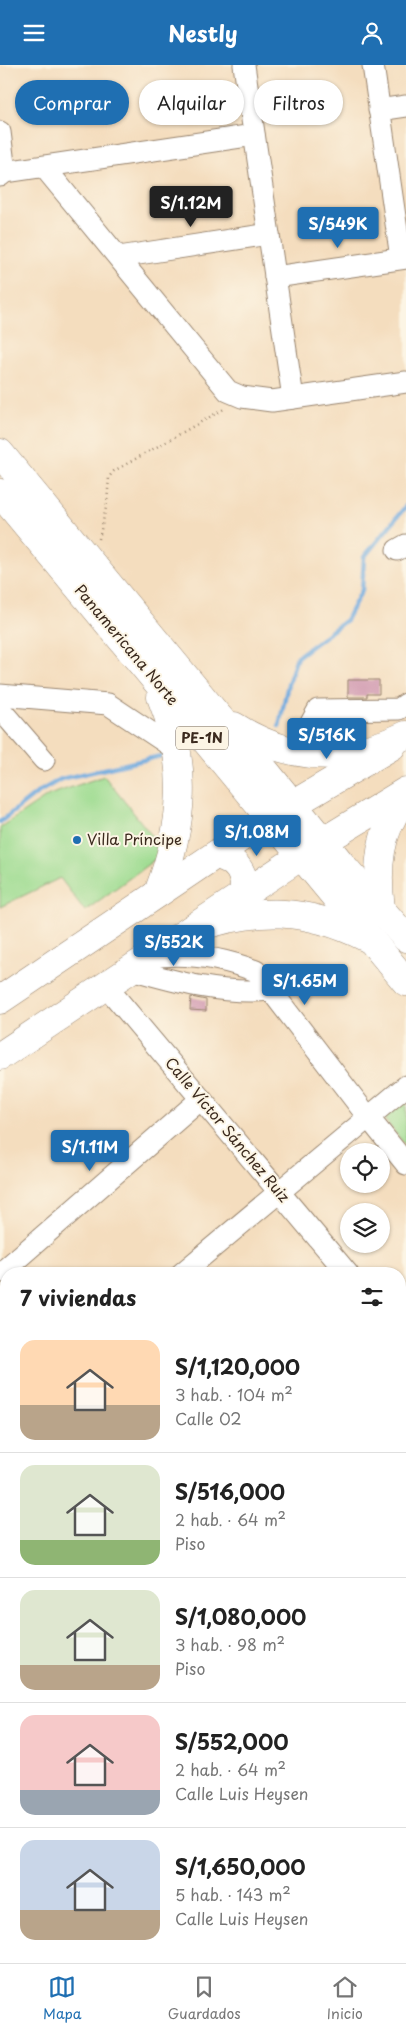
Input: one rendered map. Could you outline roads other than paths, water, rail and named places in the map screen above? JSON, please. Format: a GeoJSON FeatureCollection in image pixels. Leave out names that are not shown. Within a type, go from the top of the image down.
{"type":"FeatureCollection","features":[{"type":"Feature","properties":{"kind":"main road","name":"Panamericana Norte"},"geometry":{"type":"LineString","coordinates":[[0,453],[217,715],[281,811],[301,856],[406,982]]}},
{"type":"Feature","properties":{"kind":"main road","name":"Panamericana Norte"},"geometry":{"type":"LineString","coordinates":[[0,493],[155,681],[281,811],[324,841],[343,866],[406,938]]}},
{"type":"Feature","properties":{"kind":"main road"},"geometry":{"type":"LineString","coordinates":[[155,681],[169,715],[177,750],[181,786],[178,823],[171,859],[158,893]]}},
{"type":"Feature","properties":{"kind":"main road"},"geometry":{"type":"LineString","coordinates":[[217,715],[254,739],[295,752],[324,755],[354,753],[382,746],[406,736]]}},
{"type":"Feature","properties":{"kind":"main road"},"geometry":{"type":"LineString","coordinates":[[0,1000],[281,811],[406,736]]}},
{"type":"Feature","properties":{"kind":"main road"},"geometry":{"type":"LineString","coordinates":[[0,1056],[301,856],[406,791]]}},
{"type":"Feature","properties":{"kind":"main road"},"geometry":{"type":"LineString","coordinates":[[381,909],[378,881],[380,853],[389,825],[406,798]]}},
{"type":"Feature","properties":{"kind":"main road"},"geometry":{"type":"LineString","coordinates":[[216,855],[231,860],[241,872],[244,887],[243,895]]}},
{"type":"Feature","properties":{"kind":"main road"},"geometry":{"type":"LineString","coordinates":[[192,929],[229,917],[252,913],[284,913],[314,918],[344,927],[372,941]]}},
{"type":"Feature","properties":{"kind":"street"},"geometry":{"type":"LineString","coordinates":[[244,65],[293,399]]}},
{"type":"Feature","properties":{"kind":"street"},"geometry":{"type":"LineString","coordinates":[[275,277],[403,258],[372,65]]}},
{"type":"Feature","properties":{"kind":"street"},"geometry":{"type":"LineString","coordinates":[[379,110],[406,106]]}},
{"type":"Feature","properties":{"kind":"street"},"geometry":{"type":"LineString","coordinates":[[0,132],[3,174],[254,135]]}},
{"type":"Feature","properties":{"kind":"street"},"geometry":{"type":"LineString","coordinates":[[44,167],[228,391],[242,397],[272,401],[406,382]]}},
{"type":"Feature","properties":{"kind":"street"},"geometry":{"type":"LineString","coordinates":[[119,257],[269,234]]}},
{"type":"Feature","properties":{"kind":"street"},"geometry":{"type":"LineString","coordinates":[[0,695],[108,705],[177,750]]}},
{"type":"Feature","properties":{"kind":"street"},"geometry":{"type":"LineString","coordinates":[[0,709],[44,760]]}},
{"type":"Feature","properties":{"kind":"street"},"geometry":{"type":"LineString","coordinates":[[295,752],[318,710],[404,710]]}},
{"type":"Feature","properties":{"kind":"street"},"geometry":{"type":"LineString","coordinates":[[140,963],[171,954],[232,962],[256,971],[368,1117],[406,1163]]}},
{"type":"Feature","properties":{"kind":"street"},"geometry":{"type":"LineString","coordinates":[[140,963],[170,981],[248,993],[271,990]]}},
{"type":"Feature","properties":{"kind":"street","name":"Calle Víctor Sánchez Ruiz"},"geometry":{"type":"LineString","coordinates":[[106,986],[342,1267]]}},
{"type":"Feature","properties":{"kind":"street"},"geometry":{"type":"LineString","coordinates":[[190,1267],[278,1191],[406,1086]]}},
{"type":"Feature","properties":{"kind":"street"},"geometry":{"type":"LineString","coordinates":[[9,1267],[201,1099]]}},
{"type":"Feature","properties":{"kind":"waterway"},"geometry":{"type":"LineString","coordinates":[[279,726],[288,684],[297,657],[346,620],[362,590],[364,557],[406,506]]}},
{"type":"Feature","properties":{"kind":"waterway"},"geometry":{"type":"LineString","coordinates":[[0,822],[37,793],[61,779],[161,756]]}},
{"type":"Feature","properties":{"kind":"place","name":"Villa Príncipe"},"geometry":{"type":"Point","coordinates":[77,840]}}]}
